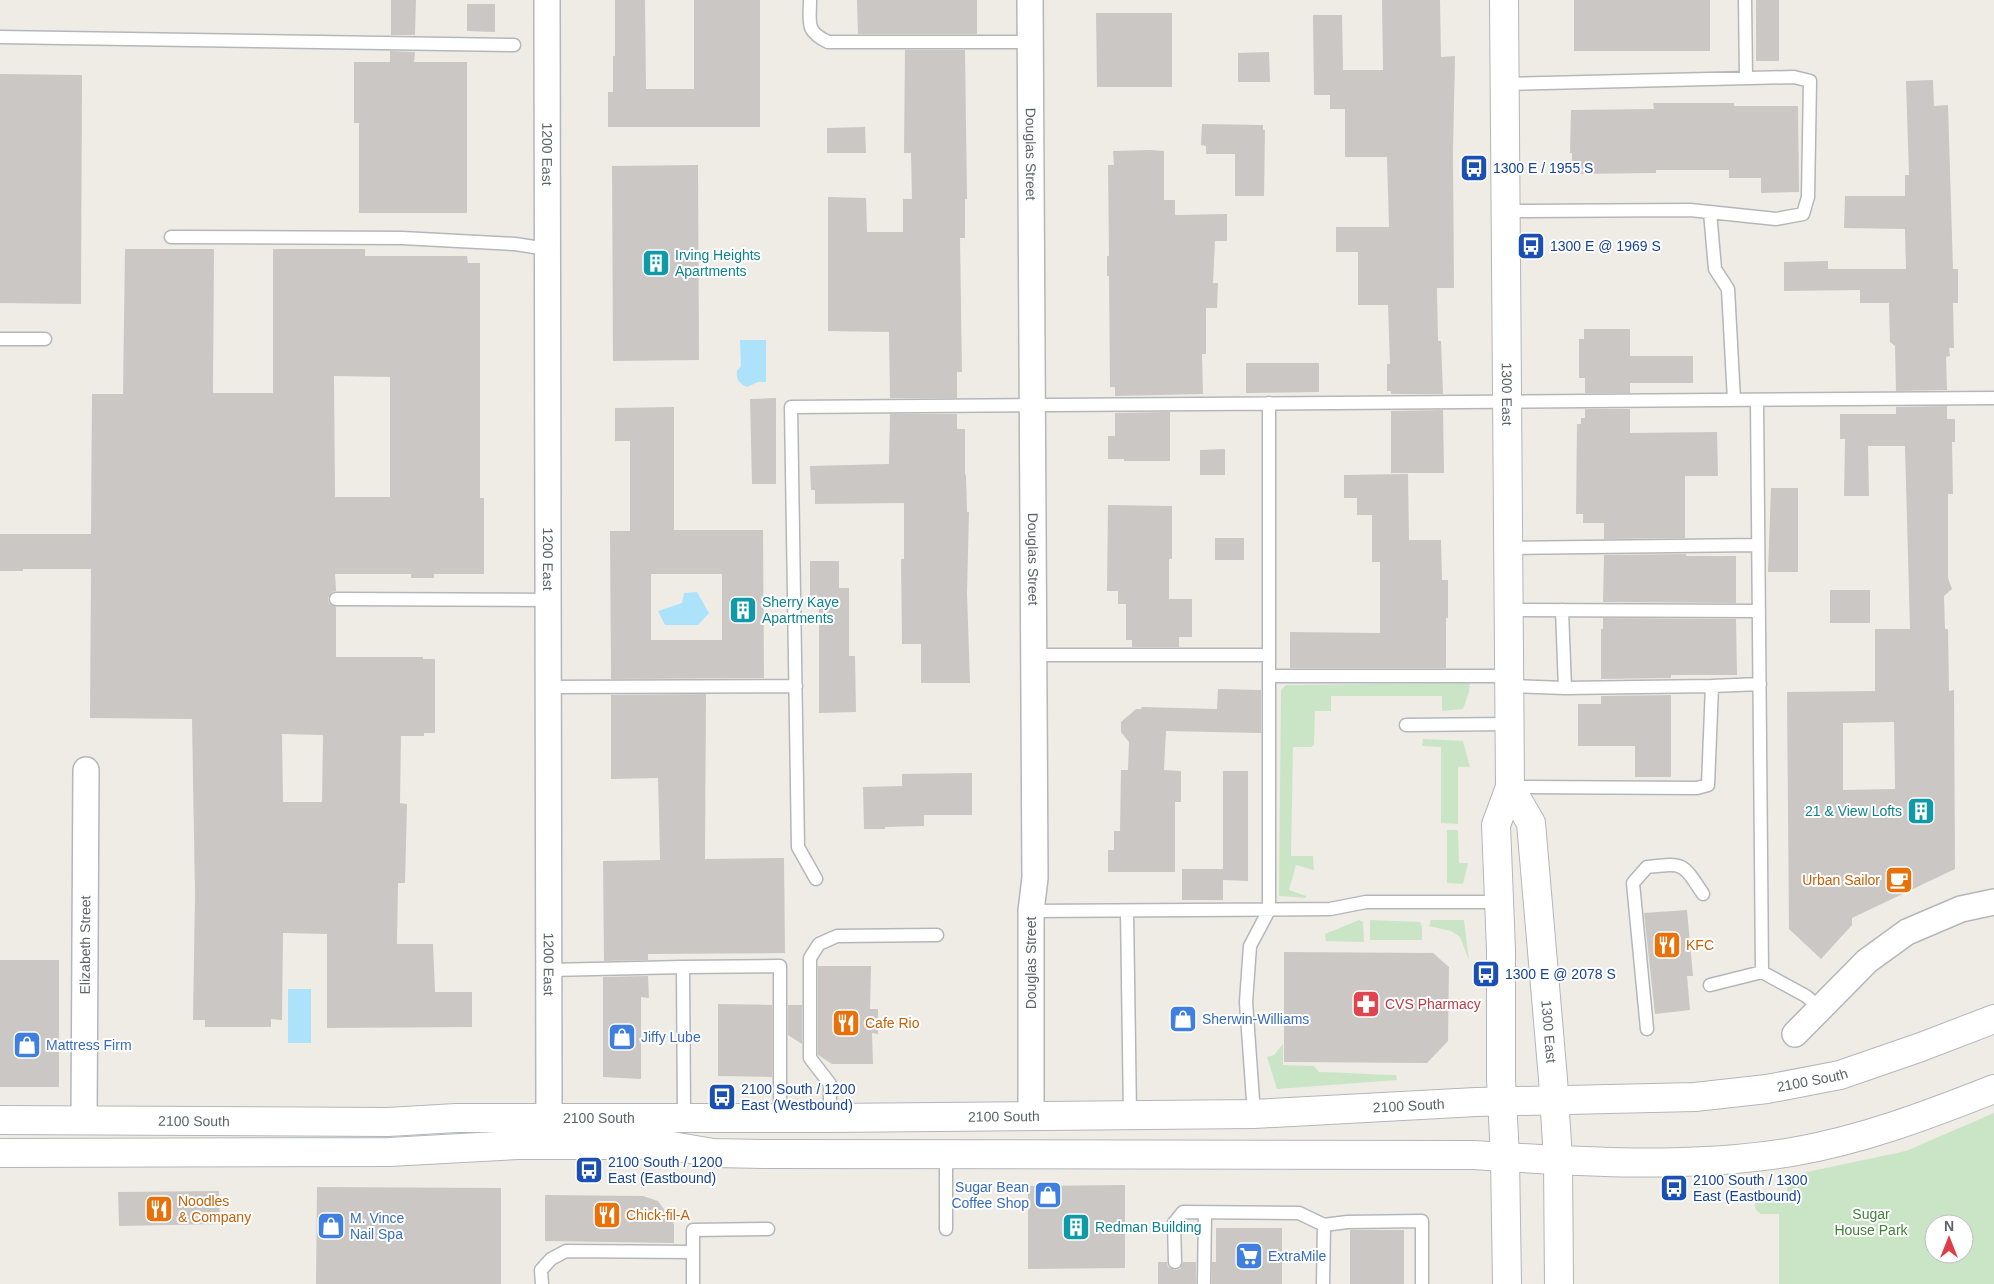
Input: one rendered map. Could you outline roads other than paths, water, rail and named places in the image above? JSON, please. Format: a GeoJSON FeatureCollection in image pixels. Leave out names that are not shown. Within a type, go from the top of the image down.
{"type":"FeatureCollection","features":[{"type":"Feature","properties":{"kind":"main road","name":"1300 East"},"geometry":{"type":"LineString","coordinates":[[1504,0],[1510,787],[1496,825],[1500,902],[1506,1284]]}},
{"type":"Feature","properties":{"kind":"main road","name":"1300 East"},"geometry":{"type":"LineString","coordinates":[[1510,787],[1531,823],[1558,1160],[1559,1284]]}},
{"type":"Feature","properties":{"kind":"main road","name":"2100 South"},"geometry":{"type":"LineString","coordinates":[[0,1120],[388,1122],[456,1118],[830,1118],[1254,1114],[1502,1101],[1695,1097],[1800,1084],[1862,1068],[1994,1018]]}},
{"type":"Feature","properties":{"kind":"main road","name":"2100 South"},"geometry":{"type":"LineString","coordinates":[[0,1153],[389,1152],[517,1145],[666,1145],[713,1152],[768,1154],[1474,1155],[1591,1162],[1697,1160],[1740,1158],[1791,1152],[1868,1134],[1926,1115],[1994,1089]]}},
{"type":"Feature","properties":{"kind":"main road"},"geometry":{"type":"LineString","coordinates":[[768,1154],[772,1149],[786,1142],[813,1136],[1010,1134],[1022,1130],[1029,1123],[1031,1116]]}},
{"type":"Feature","properties":{"kind":"main road"},"geometry":{"type":"LineString","coordinates":[[265,1152],[267,1142],[277,1137],[367,1136],[379,1131],[388,1122]]}},
{"type":"Feature","properties":{"kind":"street","name":"1200 East"},"geometry":{"type":"LineString","coordinates":[[546,0],[549,1118]]}},
{"type":"Feature","properties":{"kind":"street","name":"Douglas Street"},"geometry":{"type":"LineString","coordinates":[[1030,0],[1035,878],[1031,912],[1031,1116]]}},
{"type":"Feature","properties":{"kind":"street","name":"Elizabeth Street"},"geometry":{"type":"LineString","coordinates":[[84,1120],[86,770]]}},
{"type":"Feature","properties":{"kind":"street"},"geometry":{"type":"LineString","coordinates":[[1795,1034],[1867,961],[1907,932],[1961,909],[1994,902]]}},
{"type":"Feature","properties":{"kind":"lane"},"geometry":{"type":"LineString","coordinates":[[810,0],[810,26],[815,36],[828,42],[1030,42]]}},
{"type":"Feature","properties":{"kind":"lane"},"geometry":{"type":"LineString","coordinates":[[1745,0],[1746,78]]}},
{"type":"Feature","properties":{"kind":"lane"},"geometry":{"type":"LineString","coordinates":[[0,37],[514,45]]}},
{"type":"Feature","properties":{"kind":"lane"},"geometry":{"type":"LineString","coordinates":[[1504,84],[1794,77],[1810,81],[1808,197],[1803,214],[1776,219],[1690,210],[1505,211]]}},
{"type":"Feature","properties":{"kind":"lane"},"geometry":{"type":"LineString","coordinates":[[1710,212],[1715,269],[1728,289],[1734,400]]}},
{"type":"Feature","properties":{"kind":"lane"},"geometry":{"type":"LineString","coordinates":[[171,237],[402,238],[515,244],[547,249]]}},
{"type":"Feature","properties":{"kind":"lane"},"geometry":{"type":"LineString","coordinates":[[0,339],[45,339]]}},
{"type":"Feature","properties":{"kind":"lane"},"geometry":{"type":"LineString","coordinates":[[816,879],[798,847],[791,407],[1994,398]]}},
{"type":"Feature","properties":{"kind":"lane"},"geometry":{"type":"LineString","coordinates":[[1757,400],[1762,972]]}},
{"type":"Feature","properties":{"kind":"lane"},"geometry":{"type":"LineString","coordinates":[[1254,1114],[1246,1002],[1248,965],[1250,946],[1269,910],[1269,404]]}},
{"type":"Feature","properties":{"kind":"lane"},"geometry":{"type":"LineString","coordinates":[[1508,548],[1758,545]]}},
{"type":"Feature","properties":{"kind":"lane"},"geometry":{"type":"LineString","coordinates":[[336,600],[548,600]]}},
{"type":"Feature","properties":{"kind":"lane"},"geometry":{"type":"LineString","coordinates":[[1508,610],[1759,611]]}},
{"type":"Feature","properties":{"kind":"lane"},"geometry":{"type":"LineString","coordinates":[[1562,610],[1565,688]]}},
{"type":"Feature","properties":{"kind":"lane"},"geometry":{"type":"LineString","coordinates":[[1033,655],[1269,655]]}},
{"type":"Feature","properties":{"kind":"lane"},"geometry":{"type":"LineString","coordinates":[[1269,676],[1509,681],[1565,688],[1760,684]]}},
{"type":"Feature","properties":{"kind":"lane"},"geometry":{"type":"LineString","coordinates":[[548,686],[796,686]]}},
{"type":"Feature","properties":{"kind":"lane"},"geometry":{"type":"LineString","coordinates":[[1510,787],[1697,788],[1708,784],[1712,686]]}},
{"type":"Feature","properties":{"kind":"lane"},"geometry":{"type":"LineString","coordinates":[[1406,726],[1509,724]]}},
{"type":"Feature","properties":{"kind":"lane"},"geometry":{"type":"LineString","coordinates":[[1646,1029],[1633,883],[1646,867],[1676,864],[1688,871],[1703,894]]}},
{"type":"Feature","properties":{"kind":"lane"},"geometry":{"type":"LineString","coordinates":[[1031,912],[1330,909],[1366,902],[1500,902]]}},
{"type":"Feature","properties":{"kind":"lane"},"geometry":{"type":"LineString","coordinates":[[1127,911],[1130,1115]]}},
{"type":"Feature","properties":{"kind":"lane"},"geometry":{"type":"LineString","coordinates":[[830,1118],[830,1084],[810,1058],[810,958],[819,944],[837,936],[936,935]]}},
{"type":"Feature","properties":{"kind":"lane"},"geometry":{"type":"LineString","coordinates":[[549,970],[780,966],[780,1118]]}},
{"type":"Feature","properties":{"kind":"lane"},"geometry":{"type":"LineString","coordinates":[[682,967],[684,1118]]}},
{"type":"Feature","properties":{"kind":"lane"},"geometry":{"type":"LineString","coordinates":[[1710,984],[1762,972],[1806,996],[1820,1008]]}},
{"type":"Feature","properties":{"kind":"lane"},"geometry":{"type":"LineString","coordinates":[[946,1154],[946,1229]]}},
{"type":"Feature","properties":{"kind":"lane"},"geometry":{"type":"LineString","coordinates":[[1175,1262],[1174,1223],[1183,1212],[1299,1213],[1324,1225],[1347,1222],[1422,1221],[1422,1284]]}},
{"type":"Feature","properties":{"kind":"lane"},"geometry":{"type":"LineString","coordinates":[[1204,1284],[1205,1213]]}},
{"type":"Feature","properties":{"kind":"lane"},"geometry":{"type":"LineString","coordinates":[[1323,1284],[1324,1225]]}},
{"type":"Feature","properties":{"kind":"lane"},"geometry":{"type":"LineString","coordinates":[[693,1284],[693,1230],[768,1229]]}},
{"type":"Feature","properties":{"kind":"lane"},"geometry":{"type":"LineString","coordinates":[[542,1284],[541,1270],[551,1259],[566,1251],[692,1252]]}},
{"type":"Feature","properties":{"kind":"water"},"geometry":{"type":"Polygon","coordinates":[[[740,340],[766,340],[766,382],[758,382],[747,387],[739,381],[737,371],[741,366],[740,340]]]}},
{"type":"Feature","properties":{"kind":"water"},"geometry":{"type":"Polygon","coordinates":[[[697,592],[709,613],[698,625],[665,625],[658,611],[682,603],[684,593],[697,592]]]}},
{"type":"Feature","properties":{"kind":"water"},"geometry":{"type":"Polygon","coordinates":[[[288,989],[311,989],[311,1043],[288,1043],[288,989]]]}},
{"type":"Feature","properties":{"kind":"place","name":"1300 E / 1955 S"},"geometry":{"type":"Point","coordinates":[1474,168]}},
{"type":"Feature","properties":{"kind":"place","name":"1300 E @ 1969 S"},"geometry":{"type":"Point","coordinates":[1531,246]}},
{"type":"Feature","properties":{"kind":"place","name":"Irving Heights Apartments"},"geometry":{"type":"Point","coordinates":[656,263]}},
{"type":"Feature","properties":{"kind":"place","name":"Sherry Kaye Apartments"},"geometry":{"type":"Point","coordinates":[743,610]}},
{"type":"Feature","properties":{"kind":"place","name":"21 & View Lofts"},"geometry":{"type":"Point","coordinates":[1921,811]}},
{"type":"Feature","properties":{"kind":"place","name":"Urban Sailor"},"geometry":{"type":"Point","coordinates":[1899,880]}},
{"type":"Feature","properties":{"kind":"place","name":"KFC"},"geometry":{"type":"Point","coordinates":[1667,945]}},
{"type":"Feature","properties":{"kind":"place","name":"1300 E @ 2078 S"},"geometry":{"type":"Point","coordinates":[1486,974]}},
{"type":"Feature","properties":{"kind":"place","name":"CVS Pharmacy"},"geometry":{"type":"Point","coordinates":[1366,1004]}},
{"type":"Feature","properties":{"kind":"place","name":"Sherwin-Williams"},"geometry":{"type":"Point","coordinates":[1183,1019]}},
{"type":"Feature","properties":{"kind":"place","name":"Cafe Rio"},"geometry":{"type":"Point","coordinates":[846,1023]}},
{"type":"Feature","properties":{"kind":"place","name":"Jiffy Lube"},"geometry":{"type":"Point","coordinates":[622,1037]}},
{"type":"Feature","properties":{"kind":"place","name":"Mattress Firm"},"geometry":{"type":"Point","coordinates":[27,1045]}},
{"type":"Feature","properties":{"kind":"place","name":"2100 South / 1200 East (Westbound)"},"geometry":{"type":"Point","coordinates":[722,1097]}},
{"type":"Feature","properties":{"kind":"place","name":"2100 South / 1200 East (Eastbound)"},"geometry":{"type":"Point","coordinates":[589,1170]}},
{"type":"Feature","properties":{"kind":"place","name":"2100 South / 1300 East (Eastbound)"},"geometry":{"type":"Point","coordinates":[1674,1188]}},
{"type":"Feature","properties":{"kind":"place","name":"Sugar Bean Coffee Shop"},"geometry":{"type":"Point","coordinates":[1048,1195]}},
{"type":"Feature","properties":{"kind":"place","name":"Noodles & Company"},"geometry":{"type":"Point","coordinates":[159,1209]}},
{"type":"Feature","properties":{"kind":"place","name":"Chick-fil-A"},"geometry":{"type":"Point","coordinates":[607,1215]}},
{"type":"Feature","properties":{"kind":"place","name":"M. Vince Nail Spa"},"geometry":{"type":"Point","coordinates":[331,1226]}},
{"type":"Feature","properties":{"kind":"place","name":"Redman Building"},"geometry":{"type":"Point","coordinates":[1076,1227]}},
{"type":"Feature","properties":{"kind":"place","name":"ExtraMile"},"geometry":{"type":"Point","coordinates":[1249,1256]}},
{"type":"Feature","properties":{"kind":"park label","name":"Sugar House Park"},"geometry":{"type":"Point","coordinates":[1871,1222]}}]}
